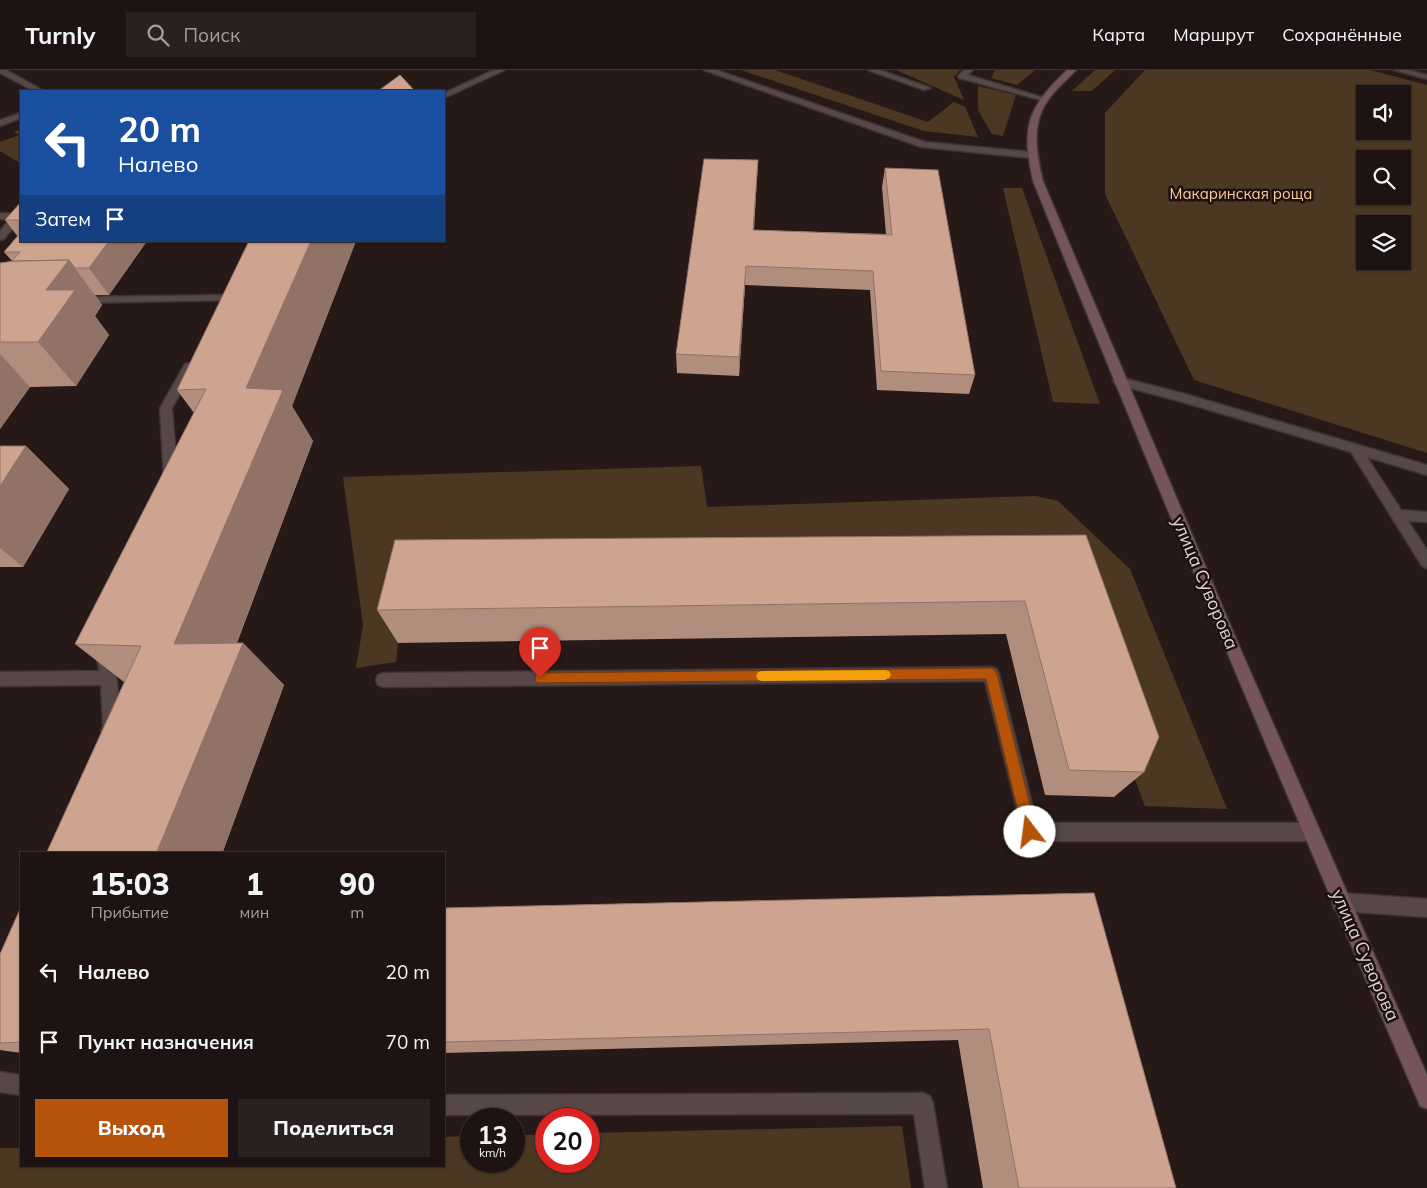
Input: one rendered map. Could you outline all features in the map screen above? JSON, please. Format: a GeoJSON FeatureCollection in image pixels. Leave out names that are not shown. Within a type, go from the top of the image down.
{"type":"FeatureCollection","features":[{"type":"Feature","properties":{"kind":"main road","name":"улица Суворова"},"geometry":{"type":"LineString","coordinates":[[1072,70],[1044,99],[1032,120],[1030,138],[1038,181],[1119,381],[1310,832],[1427,1099]]}},
{"type":"Feature","properties":{"kind":"lane"},"geometry":{"type":"LineString","coordinates":[[0,70],[38,90]]}},
{"type":"Feature","properties":{"kind":"lane"},"geometry":{"type":"LineString","coordinates":[[445,96],[501,70]]}},
{"type":"Feature","properties":{"kind":"lane"},"geometry":{"type":"LineString","coordinates":[[708,70],[924,145],[1032,156]]}},
{"type":"Feature","properties":{"kind":"lane"},"geometry":{"type":"LineString","coordinates":[[872,70],[927,88]]}},
{"type":"Feature","properties":{"kind":"lane"},"geometry":{"type":"LineString","coordinates":[[969,70],[962,76],[1044,99]]}},
{"type":"Feature","properties":{"kind":"lane"},"geometry":{"type":"LineString","coordinates":[[1398,70],[1427,78]]}},
{"type":"Feature","properties":{"kind":"lane"},"geometry":{"type":"LineString","coordinates":[[0,123],[20,115]]}},
{"type":"Feature","properties":{"kind":"lane"},"geometry":{"type":"LineString","coordinates":[[0,216],[18,215]]}},
{"type":"Feature","properties":{"kind":"lane"},"geometry":{"type":"LineString","coordinates":[[0,237],[18,215]]}},
{"type":"Feature","properties":{"kind":"lane"},"geometry":{"type":"LineString","coordinates":[[71,300],[231,294],[219,315]]}},
{"type":"Feature","properties":{"kind":"lane"},"geometry":{"type":"LineString","coordinates":[[167,493],[171,485],[166,408],[195,357]]}},
{"type":"Feature","properties":{"kind":"lane"},"geometry":{"type":"LineString","coordinates":[[1119,381],[1427,470]]}},
{"type":"Feature","properties":{"kind":"lane"},"geometry":{"type":"LineString","coordinates":[[1355,448],[1427,562]]}},
{"type":"Feature","properties":{"kind":"lane"},"geometry":{"type":"LineString","coordinates":[[1397,515],[1427,517]]}},
{"type":"Feature","properties":{"kind":"lane"},"geometry":{"type":"LineString","coordinates":[[101,632],[108,678],[111,726],[104,744]]}},
{"type":"Feature","properties":{"kind":"lane"},"geometry":{"type":"LineString","coordinates":[[384,680],[991,674],[1030,832],[1310,832]]}},
{"type":"Feature","properties":{"kind":"lane"},"geometry":{"type":"LineString","coordinates":[[0,679],[108,678]]}},
{"type":"Feature","properties":{"kind":"lane"},"geometry":{"type":"LineString","coordinates":[[1342,902],[1427,908]]}},
{"type":"Feature","properties":{"kind":"lane"},"geometry":{"type":"LineString","coordinates":[[0,1082],[20,1085]]}},
{"type":"Feature","properties":{"kind":"lane"},"geometry":{"type":"LineString","coordinates":[[445,1105],[923,1103],[936,1188]]}},
{"type":"Feature","properties":{"kind":"green space"},"geometry":{"type":"Polygon","coordinates":[[[741,70],[775,70],[928,122],[954,102],[965,107],[978,137],[924,131],[741,70]]]}},
{"type":"Feature","properties":{"kind":"green space"},"geometry":{"type":"Polygon","coordinates":[[[896,70],[960,70],[954,77],[964,100],[896,70]]]}},
{"type":"Feature","properties":{"kind":"green space"},"geometry":{"type":"Polygon","coordinates":[[[995,70],[1035,70],[1017,85],[991,78],[995,70]]]}},
{"type":"Feature","properties":{"kind":"green space"},"geometry":{"type":"Polygon","coordinates":[[[1095,70],[1115,70],[1092,91],[1072,91],[1095,70]]]}},
{"type":"Feature","properties":{"kind":"green space","name":"Макаринская роща"},"geometry":{"type":"Polygon","coordinates":[[[1145,70],[1370,70],[1427,85],[1427,453],[1194,380],[1105,194],[1105,113],[1145,70]]]}},
{"type":"Feature","properties":{"kind":"green space"},"geometry":{"type":"Polygon","coordinates":[[[978,86],[1016,95],[1003,136],[992,134],[978,110],[978,86]]]}},
{"type":"Feature","properties":{"kind":"green space"},"geometry":{"type":"Polygon","coordinates":[[[20,129],[20,163],[0,151],[0,142],[19,135],[14,132],[20,129]]]}},
{"type":"Feature","properties":{"kind":"green space"},"geometry":{"type":"Polygon","coordinates":[[[1003,188],[1022,188],[1100,404],[1053,402],[1003,188]]]}},
{"type":"Feature","properties":{"kind":"green space"},"geometry":{"type":"Polygon","coordinates":[[[701,466],[707,507],[1036,496],[1058,501],[1130,569],[1227,809],[1145,806],[1129,764],[1064,569],[398,643],[396,662],[356,668],[363,625],[343,477],[701,466]]]}},
{"type":"Feature","properties":{"kind":"green space"},"geometry":{"type":"Polygon","coordinates":[[[902,1126],[911,1188],[0,1188],[0,1148],[20,1148],[20,1167],[445,1167],[445,1137],[460,1136],[460,1173],[525,1173],[525,1135],[535,1135],[535,1173],[600,1173],[600,1133],[902,1126]]]}},
{"type":"Feature","properties":{"kind":"building"},"geometry":{"type":"Polygon","coordinates":[[[400,75],[414,90],[379,90],[400,75]]]}},
{"type":"Feature","properties":{"kind":"building"},"geometry":{"type":"Polygon","coordinates":[[[704,159],[758,160],[753,230],[892,235],[885,168],[938,170],[975,375],[881,371],[873,271],[746,266],[739,357],[676,354],[704,159]]]}},
{"type":"Feature","properties":{"kind":"building"},"geometry":{"type":"Polygon","coordinates":[[[20,203],[20,220],[5,220],[20,203]]]}},
{"type":"Feature","properties":{"kind":"building"},"geometry":{"type":"Polygon","coordinates":[[[20,233],[20,242],[108,242],[89,268],[75,268],[69,260],[12,261],[20,252],[4,252],[20,233]]]}},
{"type":"Feature","properties":{"kind":"building"},"geometry":{"type":"Polygon","coordinates":[[[249,242],[311,242],[246,388],[283,390],[174,644],[243,643],[157,852],[47,852],[141,646],[75,644],[206,389],[177,390],[249,242]]]}},
{"type":"Feature","properties":{"kind":"building"},"geometry":{"type":"Polygon","coordinates":[[[69,260],[46,290],[75,290],[38,342],[0,342],[0,263],[69,260]]]}},
{"type":"Feature","properties":{"kind":"building"},"geometry":{"type":"Polygon","coordinates":[[[0,446],[26,446],[0,486],[0,446]]]}},
{"type":"Feature","properties":{"kind":"building"},"geometry":{"type":"Polygon","coordinates":[[[1086,535],[1159,737],[1144,772],[1069,770],[1025,601],[377,610],[395,540],[1086,535]]]}},
{"type":"Feature","properties":{"kind":"building"},"geometry":{"type":"Polygon","coordinates":[[[1094,893],[1176,1188],[1019,1188],[989,1029],[445,1042],[445,908],[1094,893]]]}},
{"type":"Feature","properties":{"kind":"building"},"geometry":{"type":"Polygon","coordinates":[[[20,909],[20,1042],[0,1043],[0,954],[20,909]]]}},
{"type":"Feature","properties":{"kind":"slow traffic"},"geometry":{"type":"LineString","coordinates":[[762,676],[885,675]]}},
{"type":"Feature","properties":{"kind":"route"},"geometry":{"type":"LineString","coordinates":[[540,678],[991,674],[1030,832]]}}]}
